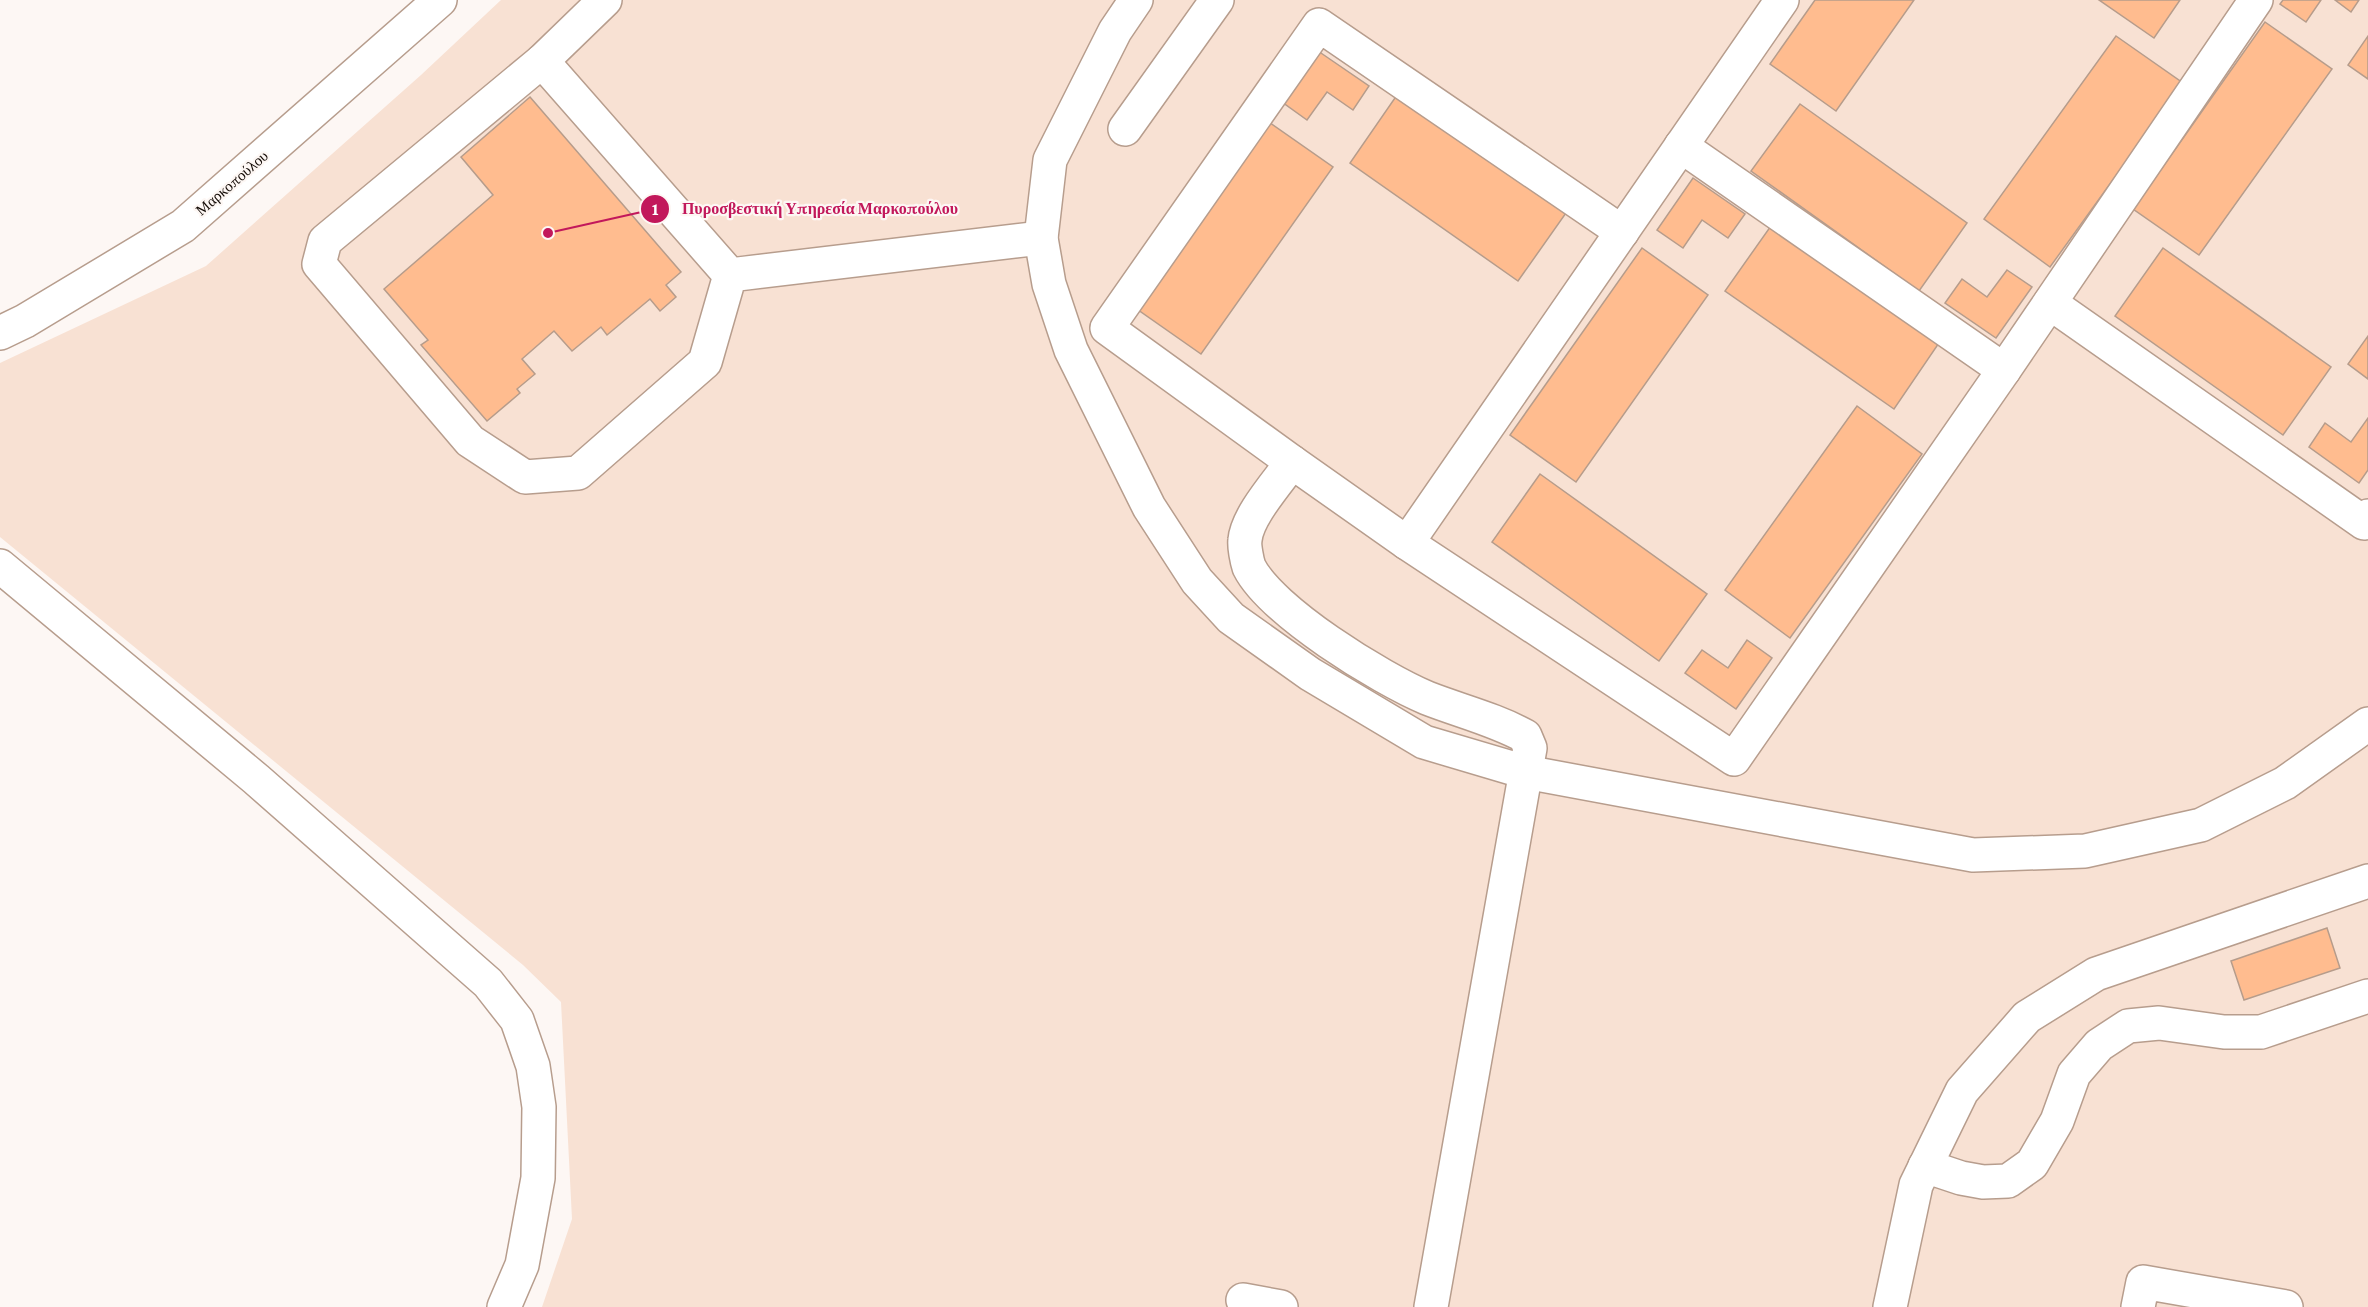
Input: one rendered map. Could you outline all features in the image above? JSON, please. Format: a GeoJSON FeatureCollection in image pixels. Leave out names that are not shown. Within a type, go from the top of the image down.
{"type":"FeatureCollection","features":[{"type":"Feature","properties":{"kind":"main road","name":"Μαρκοπούλου"},"geometry":{"type":"LineString","coordinates":[[0,333],[25,321],[183,226],[440,0]]}},
{"type":"Feature","properties":{"kind":"main road"},"geometry":{"type":"LineString","coordinates":[[605,0],[542,61],[325,241],[319,264],[470,441],[525,477],[578,473],[705,362],[730,275]]}},
{"type":"Feature","properties":{"kind":"main road"},"geometry":{"type":"LineString","coordinates":[[1136,0],[1115,31],[1050,160],[1041,238],[1049,284],[1071,350],[1149,507],[1197,581],[1231,618],[1310,674],[1424,742],[1525,771],[1972,855],[2085,851],[2201,825],[2285,783],[2368,724]]}},
{"type":"Feature","properties":{"kind":"main road"},"geometry":{"type":"LineString","coordinates":[[1125,129],[1217,0]]}},
{"type":"Feature","properties":{"kind":"main road"},"geometry":{"type":"LineString","coordinates":[[1407,543],[1782,0]]}},
{"type":"Feature","properties":{"kind":"main road"},"geometry":{"type":"LineString","coordinates":[[1622,232],[1319,25],[1107,328],[1407,543],[1734,759],[2004,370],[2256,0]]}},
{"type":"Feature","properties":{"kind":"main road"},"geometry":{"type":"LineString","coordinates":[[542,61],[730,275]]}},
{"type":"Feature","properties":{"kind":"main road"},"geometry":{"type":"LineString","coordinates":[[1681,146],[2004,370]]}},
{"type":"Feature","properties":{"kind":"main road"},"geometry":{"type":"LineString","coordinates":[[730,275],[1041,238]]}},
{"type":"Feature","properties":{"kind":"main road"},"geometry":{"type":"LineString","coordinates":[[2050,303],[2364,523],[2368,516]]}},
{"type":"Feature","properties":{"kind":"main road"},"geometry":{"type":"LineString","coordinates":[[1292,462],[1251,520],[1245,540],[1249,566],[1270,593],[1310,629],[1386,678],[1427,698],[1507,726],[1525,736],[1530,748],[1431,1307]]}},
{"type":"Feature","properties":{"kind":"main road"},"geometry":{"type":"LineString","coordinates":[[0,566],[283,802],[488,982],[518,1020],[533,1066],[539,1107],[538,1178],[522,1265],[504,1307]]}},
{"type":"Feature","properties":{"kind":"main road"},"geometry":{"type":"LineString","coordinates":[[1890,1307],[1916,1185],[1962,1091],[2026,1017],[2096,974],[2368,881]]}},
{"type":"Feature","properties":{"kind":"main road"},"geometry":{"type":"LineString","coordinates":[[1925,1166],[1972,1180],[2008,1181],[2032,1164],[2057,1121],[2074,1074],[2099,1046],[2128,1026],[2159,1023],[2224,1032],[2261,1032],[2368,996]]}},
{"type":"Feature","properties":{"kind":"main road"},"geometry":{"type":"LineString","coordinates":[[2138,1307],[2143,1282],[2286,1307]]}},
{"type":"Feature","properties":{"kind":"main road"},"geometry":{"type":"LineString","coordinates":[[1243,1300],[1281,1307]]}},
{"type":"Feature","properties":{"kind":"shaded area"},"geometry":{"type":"Polygon","coordinates":[[[501,0],[2368,0],[2368,1307],[542,1307],[572,1219],[561,1002],[523,965],[0,537],[0,363],[206,266],[421,75],[501,0]]]}},
{"type":"Feature","properties":{"kind":"building"},"geometry":{"type":"Polygon","coordinates":[[[1815,0],[1914,0],[1836,111],[1770,64],[1815,0]]]}},
{"type":"Feature","properties":{"kind":"building"},"geometry":{"type":"Polygon","coordinates":[[[2099,0],[2180,0],[2154,38],[2099,0]]]}},
{"type":"Feature","properties":{"kind":"building"},"geometry":{"type":"Polygon","coordinates":[[[2283,0],[2321,0],[2306,22],[2280,4],[2283,0]]]}},
{"type":"Feature","properties":{"kind":"building"},"geometry":{"type":"Polygon","coordinates":[[[2335,0],[2359,0],[2351,12],[2335,0]]]}},
{"type":"Feature","properties":{"kind":"building"},"geometry":{"type":"Polygon","coordinates":[[[2265,22],[2332,69],[2199,255],[2133,209],[2265,22]]]}},
{"type":"Feature","properties":{"kind":"building"},"geometry":{"type":"Polygon","coordinates":[[[2116,36],[2183,83],[2050,267],[1984,219],[2116,36]]]}},
{"type":"Feature","properties":{"kind":"building"},"geometry":{"type":"Polygon","coordinates":[[[2368,36],[2368,79],[2348,65],[2368,36]]]}},
{"type":"Feature","properties":{"kind":"building"},"geometry":{"type":"Polygon","coordinates":[[[1318,51],[1369,86],[1353,110],[1327,92],[1307,120],[1282,102],[1318,51]]]}},
{"type":"Feature","properties":{"kind":"building"},"geometry":{"type":"Polygon","coordinates":[[[1397,95],[1566,213],[1518,281],[1350,163],[1397,95]]]}},
{"type":"Feature","properties":{"kind":"building"},"geometry":{"type":"Polygon","coordinates":[[[530,97],[681,272],[666,285],[676,297],[660,311],[650,299],[607,335],[601,327],[572,351],[554,331],[522,359],[535,374],[517,389],[520,393],[487,421],[421,345],[428,340],[384,289],[493,195],[461,157],[530,97]]]}},
{"type":"Feature","properties":{"kind":"building"},"geometry":{"type":"Polygon","coordinates":[[[1800,104],[1967,223],[1919,291],[1751,171],[1800,104]]]}},
{"type":"Feature","properties":{"kind":"building"},"geometry":{"type":"Polygon","coordinates":[[[1266,120],[1333,167],[1201,354],[1134,307],[1266,120]]]}},
{"type":"Feature","properties":{"kind":"building"},"geometry":{"type":"Polygon","coordinates":[[[1693,178],[1745,214],[1728,238],[1702,220],[1683,248],[1657,230],[1693,178]]]}},
{"type":"Feature","properties":{"kind":"building"},"geometry":{"type":"Polygon","coordinates":[[[1773,223],[1941,340],[1894,409],[1725,291],[1773,223]]]}},
{"type":"Feature","properties":{"kind":"building"},"geometry":{"type":"Polygon","coordinates":[[[1642,248],[1708,295],[1576,482],[1510,435],[1642,248]]]}},
{"type":"Feature","properties":{"kind":"building"},"geometry":{"type":"Polygon","coordinates":[[[2163,248],[2331,367],[2283,435],[2115,316],[2163,248]]]}},
{"type":"Feature","properties":{"kind":"building"},"geometry":{"type":"Polygon","coordinates":[[[2007,270],[2032,287],[1996,338],[1945,303],[1962,279],[1987,297],[2007,270]]]}},
{"type":"Feature","properties":{"kind":"building"},"geometry":{"type":"Polygon","coordinates":[[[2368,336],[2368,379],[2348,364],[2368,336]]]}},
{"type":"Feature","properties":{"kind":"building"},"geometry":{"type":"Polygon","coordinates":[[[1857,406],[1922,454],[1790,638],[1725,590],[1857,406]]]}},
{"type":"Feature","properties":{"kind":"building"},"geometry":{"type":"Polygon","coordinates":[[[2368,418],[2368,470],[2359,483],[2309,447],[2325,423],[2351,442],[2368,418]]]}},
{"type":"Feature","properties":{"kind":"building"},"geometry":{"type":"Polygon","coordinates":[[[1540,474],[1707,594],[1659,661],[1492,542],[1540,474]]]}},
{"type":"Feature","properties":{"kind":"building"},"geometry":{"type":"Polygon","coordinates":[[[1747,640],[1772,658],[1736,709],[1685,673],[1702,650],[1728,668],[1747,640]]]}},
{"type":"Feature","properties":{"kind":"building"},"geometry":{"type":"Polygon","coordinates":[[[2327,928],[2340,968],[2244,1000],[2231,961],[2327,928]]]}},
{"type":"Feature","properties":{"kind":"place","name":"Πυροσβεστική Υπηρεσία Μαρκοπούλου"},"geometry":{"type":"Point","coordinates":[548,233]}}]}
